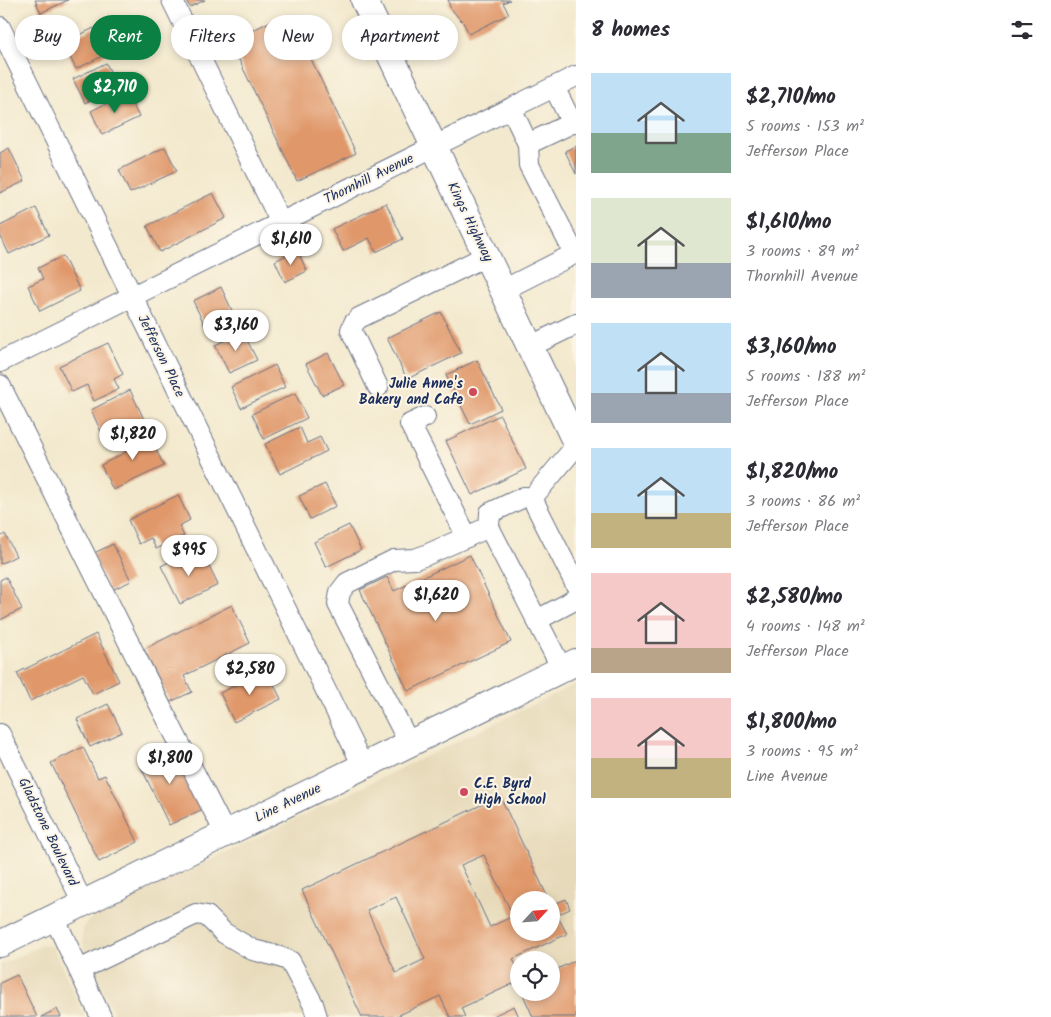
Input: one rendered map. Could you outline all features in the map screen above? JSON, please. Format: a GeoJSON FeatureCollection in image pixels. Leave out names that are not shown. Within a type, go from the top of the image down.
{"type":"FeatureCollection","features":[{"type":"Feature","properties":{"kind":"main road","name":"Kings Highway"},"geometry":{"type":"LineString","coordinates":[[364,0],[576,445]]}},
{"type":"Feature","properties":{"kind":"main road","name":"Line Avenue"},"geometry":{"type":"LineString","coordinates":[[0,944],[569,666]]}},
{"type":"Feature","properties":{"kind":"street"},"geometry":{"type":"LineString","coordinates":[[172,0],[281,223]]}},
{"type":"Feature","properties":{"kind":"street","name":"Jefferson Place"},"geometry":{"type":"LineString","coordinates":[[0,27],[363,766]]}},
{"type":"Feature","properties":{"kind":"street","name":"Thornhill Avenue"},"geometry":{"type":"LineString","coordinates":[[0,362],[576,76]]}},
{"type":"Feature","properties":{"kind":"street"},"geometry":{"type":"LineString","coordinates":[[528,144],[574,123],[554,87]]}},
{"type":"Feature","properties":{"kind":"street"},"geometry":{"type":"LineString","coordinates":[[503,290],[575,253],[529,165],[528,144],[511,108]]}},
{"type":"Feature","properties":{"kind":"street"},"geometry":{"type":"LineString","coordinates":[[378,387],[351,330],[354,324],[359,318],[486,256]]}},
{"type":"Feature","properties":{"kind":"street"},"geometry":{"type":"LineString","coordinates":[[530,347],[574,331]]}},
{"type":"Feature","properties":{"kind":"street"},"geometry":{"type":"LineString","coordinates":[[0,385],[225,834]]}},
{"type":"Feature","properties":{"kind":"street"},"geometry":{"type":"LineString","coordinates":[[425,416],[410,424],[466,537]]}},
{"type":"Feature","properties":{"kind":"street"},"geometry":{"type":"LineString","coordinates":[[532,498],[576,445]]}},
{"type":"Feature","properties":{"kind":"street"},"geometry":{"type":"LineString","coordinates":[[532,498],[524,497],[490,513],[489,527],[537,620],[569,666]]}},
{"type":"Feature","properties":{"kind":"street"},"geometry":{"type":"LineString","coordinates":[[532,498],[576,585]]}},
{"type":"Feature","properties":{"kind":"street"},"geometry":{"type":"LineString","coordinates":[[409,743],[338,604],[340,592],[347,583],[394,560],[415,559],[489,527]]}},
{"type":"Feature","properties":{"kind":"street"},"geometry":{"type":"LineString","coordinates":[[537,620],[576,598]]}},
{"type":"Feature","properties":{"kind":"street","name":"Gladstone Boulevard"},"geometry":{"type":"LineString","coordinates":[[0,734],[83,903]]}},
{"type":"Feature","properties":{"kind":"street"},"geometry":{"type":"LineString","coordinates":[[79,970],[196,914],[207,916],[224,933],[253,950],[290,961],[313,1004],[317,1017]]}},
{"type":"Feature","properties":{"kind":"street"},"geometry":{"type":"LineString","coordinates":[[54,917],[101,1017]]}},
{"type":"Feature","properties":{"kind":"shaded area","name":"C.E. Byrd High School"},"geometry":{"type":"Polygon","coordinates":[[[576,684],[576,1017],[115,1017],[85,953],[82,936],[84,925],[94,916],[576,684]]]}},
{"type":"Feature","properties":{"kind":"shaded area"},"geometry":{"type":"Polygon","coordinates":[[[44,944],[53,947],[85,1017],[0,1017],[0,965],[44,944]]]}},
{"type":"Feature","properties":{"kind":"building"},"geometry":{"type":"Polygon","coordinates":[[[35,0],[68,0],[41,13],[35,0]]]}},
{"type":"Feature","properties":{"kind":"building"},"geometry":{"type":"Polygon","coordinates":[[[186,0],[205,0],[190,7],[186,0]]]}},
{"type":"Feature","properties":{"kind":"building"},"geometry":{"type":"Polygon","coordinates":[[[448,0],[510,0],[503,3],[509,14],[469,34],[463,22],[450,7],[448,0]]]}},
{"type":"Feature","properties":{"kind":"building"},"geometry":{"type":"Polygon","coordinates":[[[264,25],[264,60],[312,60],[356,153],[297,181],[239,60],[254,60],[254,29],[264,25]]]}},
{"type":"Feature","properties":{"kind":"building"},"geometry":{"type":"Polygon","coordinates":[[[90,30],[90,60],[95,60],[76,69],[72,60],[80,60],[80,35],[90,30]]]}},
{"type":"Feature","properties":{"kind":"building"},"geometry":{"type":"Polygon","coordinates":[[[106,63],[118,87],[85,103],[73,79],[106,63]]]}},
{"type":"Feature","properties":{"kind":"building"},"geometry":{"type":"Polygon","coordinates":[[[127,93],[139,117],[102,135],[91,111],[127,93]]]}},
{"type":"Feature","properties":{"kind":"building"},"geometry":{"type":"Polygon","coordinates":[[[576,146],[576,174],[565,151],[576,146]]]}},
{"type":"Feature","properties":{"kind":"building"},"geometry":{"type":"Polygon","coordinates":[[[165,147],[177,171],[130,193],[119,170],[165,147]]]}},
{"type":"Feature","properties":{"kind":"building"},"geometry":{"type":"Polygon","coordinates":[[[9,148],[25,181],[0,193],[0,153],[9,148]]]}},
{"type":"Feature","properties":{"kind":"building"},"geometry":{"type":"Polygon","coordinates":[[[213,193],[226,218],[160,252],[147,226],[213,193]]]}},
{"type":"Feature","properties":{"kind":"building"},"geometry":{"type":"Polygon","coordinates":[[[386,203],[403,239],[376,252],[369,238],[343,251],[332,229],[386,203]]]}},
{"type":"Feature","properties":{"kind":"building"},"geometry":{"type":"Polygon","coordinates":[[[36,208],[49,235],[9,254],[0,235],[0,226],[36,208]]]}},
{"type":"Feature","properties":{"kind":"building"},"geometry":{"type":"Polygon","coordinates":[[[297,250],[307,271],[285,282],[275,261],[297,250]]]}},
{"type":"Feature","properties":{"kind":"building"},"geometry":{"type":"Polygon","coordinates":[[[63,256],[80,291],[40,311],[28,286],[43,279],[38,268],[63,256]]]}},
{"type":"Feature","properties":{"kind":"building"},"geometry":{"type":"Polygon","coordinates":[[[221,287],[235,317],[207,330],[193,301],[221,287]]]}},
{"type":"Feature","properties":{"kind":"building"},"geometry":{"type":"Polygon","coordinates":[[[441,312],[461,353],[407,379],[387,338],[441,312]]]}},
{"type":"Feature","properties":{"kind":"building"},"geometry":{"type":"Polygon","coordinates":[[[243,332],[257,360],[229,373],[215,345],[243,332]]]}},
{"type":"Feature","properties":{"kind":"building"},"geometry":{"type":"Polygon","coordinates":[[[108,343],[123,374],[114,379],[119,389],[94,401],[87,385],[72,392],[59,366],[108,343]]]}},
{"type":"Feature","properties":{"kind":"building"},"geometry":{"type":"Polygon","coordinates":[[[328,353],[344,385],[322,395],[306,364],[328,353]]]}},
{"type":"Feature","properties":{"kind":"building","name":"Julie Anne's Bakery and Cafe"},"geometry":{"type":"Polygon","coordinates":[[[477,360],[501,409],[470,424],[446,375],[477,360]]]}},
{"type":"Feature","properties":{"kind":"building"},"geometry":{"type":"Polygon","coordinates":[[[275,365],[285,387],[241,408],[231,387],[275,365]]]}},
{"type":"Feature","properties":{"kind":"building"},"geometry":{"type":"Polygon","coordinates":[[[130,390],[144,419],[104,438],[91,410],[130,390]]]}},
{"type":"Feature","properties":{"kind":"building"},"geometry":{"type":"Polygon","coordinates":[[[295,393],[307,418],[264,439],[252,414],[295,393]]]}},
{"type":"Feature","properties":{"kind":"building"},"geometry":{"type":"Polygon","coordinates":[[[500,415],[526,469],[472,495],[446,441],[500,415]]]}},
{"type":"Feature","properties":{"kind":"building"},"geometry":{"type":"Polygon","coordinates":[[[300,427],[307,443],[320,437],[327,451],[280,474],[265,444],[300,427]]]}},
{"type":"Feature","properties":{"kind":"building"},"geometry":{"type":"Polygon","coordinates":[[[148,433],[164,466],[113,490],[101,465],[126,452],[120,440],[134,434],[136,439],[148,433]]]}},
{"type":"Feature","properties":{"kind":"building"},"geometry":{"type":"Polygon","coordinates":[[[325,484],[336,506],[310,519],[299,496],[325,484]]]}},
{"type":"Feature","properties":{"kind":"building"},"geometry":{"type":"Polygon","coordinates":[[[178,495],[190,520],[179,526],[184,536],[156,549],[151,538],[139,544],[128,520],[178,495]]]}},
{"type":"Feature","properties":{"kind":"building"},"geometry":{"type":"Polygon","coordinates":[[[349,525],[361,550],[326,567],[314,542],[349,525]]]}},
{"type":"Feature","properties":{"kind":"building"},"geometry":{"type":"Polygon","coordinates":[[[5,534],[16,556],[0,564],[0,537],[5,534]]]}},
{"type":"Feature","properties":{"kind":"building"},"geometry":{"type":"Polygon","coordinates":[[[113,544],[131,581],[110,591],[92,554],[113,544]]]}},
{"type":"Feature","properties":{"kind":"building"},"geometry":{"type":"Polygon","coordinates":[[[189,552],[193,561],[204,556],[218,585],[180,604],[161,566],[189,552]]]}},
{"type":"Feature","properties":{"kind":"building"},"geometry":{"type":"Polygon","coordinates":[[[470,555],[511,642],[408,691],[360,590],[387,577],[394,591],[470,555]]]}},
{"type":"Feature","properties":{"kind":"building"},"geometry":{"type":"Polygon","coordinates":[[[6,577],[22,609],[0,620],[0,580],[6,577]]]}},
{"type":"Feature","properties":{"kind":"building"},"geometry":{"type":"Polygon","coordinates":[[[232,605],[250,643],[184,676],[192,692],[170,702],[144,649],[232,605]]]}},
{"type":"Feature","properties":{"kind":"building"},"geometry":{"type":"Polygon","coordinates":[[[96,634],[119,681],[93,694],[83,675],[30,701],[17,673],[96,634]]]}},
{"type":"Feature","properties":{"kind":"building"},"geometry":{"type":"Polygon","coordinates":[[[267,670],[281,699],[234,722],[220,693],[267,670]]]}},
{"type":"Feature","properties":{"kind":"building"},"geometry":{"type":"Polygon","coordinates":[[[108,704],[122,732],[90,747],[77,719],[108,704]]]}},
{"type":"Feature","properties":{"kind":"building"},"geometry":{"type":"Polygon","coordinates":[[[172,745],[203,809],[169,825],[138,761],[172,745]]]}},
{"type":"Feature","properties":{"kind":"building"},"geometry":{"type":"Polygon","coordinates":[[[83,747],[98,778],[105,775],[138,842],[99,862],[51,763],[83,747]]]}},
{"type":"Feature","properties":{"kind":"building"},"geometry":{"type":"Polygon","coordinates":[[[500,796],[545,891],[510,891],[510,910],[484,855],[461,865],[490,927],[510,917],[510,941],[552,941],[530,951],[510,951],[510,985],[461,1008],[465,1017],[450,1017],[440,996],[395,1017],[362,1017],[302,890],[500,796]],[[396,897],[367,910],[396,973],[425,959],[396,897]]]}},
{"type":"Feature","properties":{"kind":"building"},"geometry":{"type":"Polygon","coordinates":[[[566,899],[570,909],[560,914],[560,901],[566,899]]]}},
{"type":"Feature","properties":{"kind":"building"},"geometry":{"type":"Polygon","coordinates":[[[560,921],[567,934],[560,937],[560,921]]]}},
{"type":"Feature","properties":{"kind":"building"},"geometry":{"type":"Polygon","coordinates":[[[576,960],[576,1017],[533,1017],[526,1001],[560,1001],[560,968],[576,960]]]}},
{"type":"Feature","properties":{"kind":"building"},"geometry":{"type":"Polygon","coordinates":[[[17,975],[37,1017],[0,1017],[0,983],[17,975]]]}},
{"type":"Feature","properties":{"kind":"building"},"geometry":{"type":"Polygon","coordinates":[[[514,1006],[519,1017],[491,1017],[514,1006]]]}},
{"type":"Feature","properties":{"kind":"building"},"geometry":{"type":"Polygon","coordinates":[[[57,1009],[61,1017],[41,1017],[57,1009]]]}},
{"type":"Feature","properties":{"kind":"place","name":"Julie Anne's Bakery and Cafe"},"geometry":{"type":"Point","coordinates":[473,392]}},
{"type":"Feature","properties":{"kind":"place","name":"C.E. Byrd High School"},"geometry":{"type":"Point","coordinates":[464,792]}}]}
